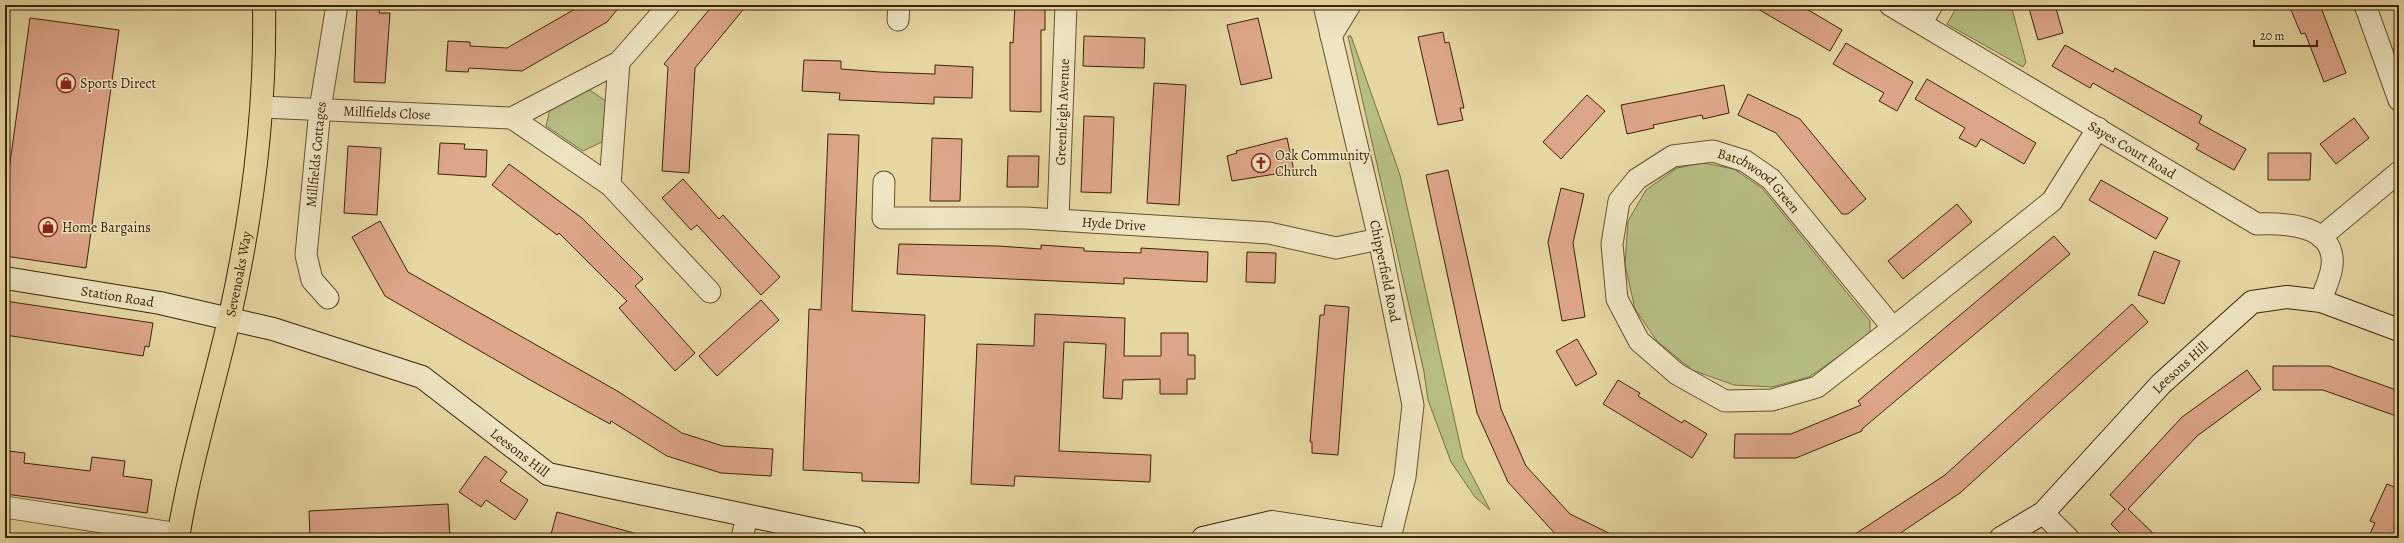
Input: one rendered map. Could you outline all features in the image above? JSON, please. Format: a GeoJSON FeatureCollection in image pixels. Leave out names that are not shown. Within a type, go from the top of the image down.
{"type":"FeatureCollection","features":[{"type":"Feature","properties":{"kind":"main road","name":"Sevenoaks Way"},"geometry":{"type":"LineString","coordinates":[[178,536],[229,319],[245,232],[262,107],[264,5]]}},
{"type":"Feature","properties":{"kind":"street","name":"Millfields Cottages"},"geometry":{"type":"LineString","coordinates":[[328,298],[312,280],[306,255],[320,109],[337,5]]}},
{"type":"Feature","properties":{"kind":"street"},"geometry":{"type":"LineString","coordinates":[[669,5],[619,62],[512,118],[610,185],[710,292]]}},
{"type":"Feature","properties":{"kind":"street","name":"Greenleigh Avenue"},"geometry":{"type":"LineString","coordinates":[[1058,219],[1066,5]]}},
{"type":"Feature","properties":{"kind":"street","name":"Chipperfield Road"},"geometry":{"type":"LineString","coordinates":[[1324,5],[1379,239],[1413,405],[1405,477],[1390,538]]}},
{"type":"Feature","properties":{"kind":"street"},"geometry":{"type":"LineString","coordinates":[[1331,36],[1350,5]]}},
{"type":"Feature","properties":{"kind":"street","name":"Sayes Court Road"},"geometry":{"type":"LineString","coordinates":[[1890,5],[1927,14],[2098,128],[2257,224],[2283,223],[2304,226],[2321,237],[2331,250],[2332,266],[2321,301]]}},
{"type":"Feature","properties":{"kind":"street"},"geometry":{"type":"LineString","coordinates":[[2365,5],[2399,100]]}},
{"type":"Feature","properties":{"kind":"street"},"geometry":{"type":"LineString","coordinates":[[610,185],[619,62]]}},
{"type":"Feature","properties":{"kind":"street","name":"Millfields Close"},"geometry":{"type":"LineString","coordinates":[[262,107],[512,118]]}},
{"type":"Feature","properties":{"kind":"street","name":"Batchwood Green"},"geometry":{"type":"LineString","coordinates":[[1893,328],[1771,179],[1745,160],[1713,151],[1673,156],[1637,179],[1619,201],[1612,244],[1617,299],[1639,341],[1677,374],[1725,401],[1772,400],[1817,387],[1893,328],[2052,201],[2098,128]]}},
{"type":"Feature","properties":{"kind":"street"},"geometry":{"type":"LineString","coordinates":[[2321,237],[2399,172]]}},
{"type":"Feature","properties":{"kind":"street","name":"Hyde Drive"},"geometry":{"type":"LineString","coordinates":[[884,182],[883,218],[1058,219],[1269,233],[1336,248],[1379,239]]}},
{"type":"Feature","properties":{"kind":"street","name":"Station Road"},"geometry":{"type":"LineString","coordinates":[[5,278],[160,303],[229,319]]}},
{"type":"Feature","properties":{"kind":"street","name":"Leesons Hill"},"geometry":{"type":"LineString","coordinates":[[2001,538],[2043,513],[2161,384],[2252,302],[2287,297],[2321,301],[2399,330]]}},
{"type":"Feature","properties":{"kind":"street","name":"Leesons Hill"},"geometry":{"type":"LineString","coordinates":[[229,319],[274,329],[422,377],[548,474],[855,538]]}},
{"type":"Feature","properties":{"kind":"street"},"geometry":{"type":"LineString","coordinates":[[5,507],[178,536]]}},
{"type":"Feature","properties":{"kind":"street"},"geometry":{"type":"LineString","coordinates":[[2043,513],[2068,538]]}},
{"type":"Feature","properties":{"kind":"street"},"geometry":{"type":"LineString","coordinates":[[742,538],[747,516]]}},
{"type":"Feature","properties":{"kind":"street"},"geometry":{"type":"LineString","coordinates":[[1203,538],[1272,522],[1378,538]]}},
{"type":"Feature","properties":{"kind":"green space"},"geometry":{"type":"Polygon","coordinates":[[[1958,5],[2011,5],[2026,62],[2023,67],[1947,24],[1958,5]]]}},
{"type":"Feature","properties":{"kind":"green space"},"geometry":{"type":"Polygon","coordinates":[[[1348,36],[1351,36],[1400,175],[1463,458],[1490,510],[1475,497],[1451,462],[1428,400],[1424,372],[1348,36]]]}},
{"type":"Feature","properties":{"kind":"green space"},"geometry":{"type":"Polygon","coordinates":[[[587,88],[607,102],[604,141],[583,151],[546,126],[550,109],[587,88]]]}},
{"type":"Feature","properties":{"kind":"green space"},"geometry":{"type":"Polygon","coordinates":[[[1703,163],[1734,169],[1762,188],[1870,321],[1870,335],[1809,377],[1772,387],[1734,385],[1692,370],[1657,341],[1635,309],[1625,265],[1628,221],[1646,190],[1677,168],[1703,163]]]}},
{"type":"Feature","properties":{"kind":"building"},"geometry":{"type":"Polygon","coordinates":[[[357,5],[380,5],[379,13],[390,13],[385,83],[354,82],[357,5]]]}},
{"type":"Feature","properties":{"kind":"building"},"geometry":{"type":"Polygon","coordinates":[[[582,5],[621,5],[607,22],[522,71],[469,68],[468,72],[446,71],[448,41],[470,42],[470,46],[507,48],[582,5]]]}},
{"type":"Feature","properties":{"kind":"building"},"geometry":{"type":"Polygon","coordinates":[[[713,5],[747,5],[695,68],[689,173],[662,171],[668,67],[664,64],[713,5]]]}},
{"type":"Feature","properties":{"kind":"building"},"geometry":{"type":"Polygon","coordinates":[[[1015,5],[1045,5],[1045,30],[1041,30],[1041,112],[1010,111],[1010,42],[1013,43],[1015,5]]]}},
{"type":"Feature","properties":{"kind":"building"},"geometry":{"type":"Polygon","coordinates":[[[1751,5],[1800,5],[1842,30],[1830,51],[1751,5]]]}},
{"type":"Feature","properties":{"kind":"building"},"geometry":{"type":"Polygon","coordinates":[[[2028,5],[2055,5],[2063,33],[2038,40],[2028,5]]]}},
{"type":"Feature","properties":{"kind":"building"},"geometry":{"type":"Polygon","coordinates":[[[2289,5],[2320,5],[2346,73],[2324,82],[2305,33],[2301,34],[2289,5]]]}},
{"type":"Feature","properties":{"kind":"building"},"geometry":{"type":"Polygon","coordinates":[[[30,18],[119,30],[86,268],[5,256],[5,199],[30,18]]]}},
{"type":"Feature","properties":{"kind":"building"},"geometry":{"type":"Polygon","coordinates":[[[1258,18],[1272,78],[1241,85],[1227,25],[1258,18]]]}},
{"type":"Feature","properties":{"kind":"building"},"geometry":{"type":"Polygon","coordinates":[[[1443,32],[1445,43],[1449,42],[1464,108],[1460,108],[1463,120],[1438,125],[1418,37],[1443,32]]]}},
{"type":"Feature","properties":{"kind":"building"},"geometry":{"type":"Polygon","coordinates":[[[1084,36],[1145,38],[1144,68],[1083,66],[1084,36]]]}},
{"type":"Feature","properties":{"kind":"building"},"geometry":{"type":"Polygon","coordinates":[[[1846,43],[1913,82],[1897,111],[1879,101],[1884,93],[1833,64],[1846,43]]]}},
{"type":"Feature","properties":{"kind":"building"},"geometry":{"type":"Polygon","coordinates":[[[2065,45],[2113,72],[2115,68],[2202,116],[2199,123],[2246,149],[2234,170],[2196,149],[2199,144],[2093,83],[2090,88],[2052,66],[2065,45]]]}},
{"type":"Feature","properties":{"kind":"building"},"geometry":{"type":"Polygon","coordinates":[[[804,60],[841,61],[841,69],[880,72],[935,74],[935,65],[973,67],[972,98],[934,97],[934,104],[839,100],[840,93],[802,91],[804,60]]]}},
{"type":"Feature","properties":{"kind":"building"},"geometry":{"type":"Polygon","coordinates":[[[1927,79],[2036,143],[2024,164],[1981,139],[1976,147],[1959,138],[1965,128],[1915,99],[1927,79]]]}},
{"type":"Feature","properties":{"kind":"building"},"geometry":{"type":"Polygon","coordinates":[[[1154,83],[1186,85],[1179,205],[1147,203],[1154,83]]]}},
{"type":"Feature","properties":{"kind":"building"},"geometry":{"type":"Polygon","coordinates":[[[1724,85],[1729,113],[1703,119],[1702,115],[1653,125],[1654,128],[1627,134],[1621,105],[1724,85]]]}},
{"type":"Feature","properties":{"kind":"building"},"geometry":{"type":"Polygon","coordinates":[[[1748,94],[1800,119],[1866,199],[1848,214],[1842,214],[1776,133],[1738,115],[1748,94]]]}},
{"type":"Feature","properties":{"kind":"building"},"geometry":{"type":"Polygon","coordinates":[[[1587,95],[1605,111],[1561,159],[1543,142],[1587,95]]]}},
{"type":"Feature","properties":{"kind":"building"},"geometry":{"type":"Polygon","coordinates":[[[1084,116],[1114,117],[1111,193],[1081,192],[1084,116]]]}},
{"type":"Feature","properties":{"kind":"building"},"geometry":{"type":"Polygon","coordinates":[[[2354,118],[2369,138],[2336,164],[2320,144],[2354,118]]]}},
{"type":"Feature","properties":{"kind":"building"},"geometry":{"type":"Polygon","coordinates":[[[828,134],[859,135],[852,311],[925,315],[919,483],[862,481],[862,473],[803,470],[809,309],[821,310],[828,134]]]}},
{"type":"Feature","properties":{"kind":"building"},"geometry":{"type":"Polygon","coordinates":[[[932,138],[962,139],[960,201],[930,201],[932,138]]]}},
{"type":"Feature","properties":{"kind":"building","name":"Oak Community Church"},"geometry":{"type":"Polygon","coordinates":[[[1287,138],[1294,171],[1232,181],[1227,156],[1237,153],[1236,151],[1287,138]]]}},
{"type":"Feature","properties":{"kind":"building"},"geometry":{"type":"Polygon","coordinates":[[[440,143],[465,144],[464,149],[487,150],[486,177],[438,174],[440,143]]]}},
{"type":"Feature","properties":{"kind":"building"},"geometry":{"type":"Polygon","coordinates":[[[348,146],[381,148],[377,215],[344,213],[348,146]]]}},
{"type":"Feature","properties":{"kind":"building"},"geometry":{"type":"Polygon","coordinates":[[[2268,153],[2311,153],[2310,180],[2268,180],[2268,153]]]}},
{"type":"Feature","properties":{"kind":"building"},"geometry":{"type":"Polygon","coordinates":[[[1008,156],[1039,156],[1038,187],[1007,187],[1008,156]]]}},
{"type":"Feature","properties":{"kind":"building"},"geometry":{"type":"Polygon","coordinates":[[[509,164],[582,218],[643,279],[635,286],[695,353],[675,371],[619,308],[627,301],[559,233],[557,235],[492,185],[509,164]]]}},
{"type":"Feature","properties":{"kind":"building"},"geometry":{"type":"Polygon","coordinates":[[[1448,170],[1501,409],[1526,466],[1570,514],[1619,538],[1559,538],[1508,482],[1477,413],[1426,175],[1448,170]]]}},
{"type":"Feature","properties":{"kind":"building"},"geometry":{"type":"Polygon","coordinates":[[[683,179],[719,219],[723,215],[780,277],[761,295],[697,225],[691,230],[662,198],[683,179]]]}},
{"type":"Feature","properties":{"kind":"building"},"geometry":{"type":"Polygon","coordinates":[[[2101,180],[2168,218],[2156,239],[2089,200],[2101,180]]]}},
{"type":"Feature","properties":{"kind":"building"},"geometry":{"type":"Polygon","coordinates":[[[1561,188],[1584,194],[1573,243],[1585,317],[1562,321],[1548,242],[1561,188]]]}},
{"type":"Feature","properties":{"kind":"building"},"geometry":{"type":"Polygon","coordinates":[[[1957,204],[1972,222],[1903,279],[1888,261],[1957,204]]]}},
{"type":"Feature","properties":{"kind":"building"},"geometry":{"type":"Polygon","coordinates":[[[380,221],[408,272],[619,392],[682,433],[723,446],[773,449],[771,476],[721,473],[667,456],[611,421],[610,424],[539,385],[385,296],[352,237],[380,221]]]}},
{"type":"Feature","properties":{"kind":"building"},"geometry":{"type":"Polygon","coordinates":[[[2054,236],[2070,254],[1862,429],[1862,431],[1796,458],[1734,458],[1735,434],[1791,434],[1861,405],[1858,401],[2054,236]]]}},
{"type":"Feature","properties":{"kind":"building"},"geometry":{"type":"Polygon","coordinates":[[[899,244],[998,246],[1041,249],[1041,245],[1084,248],[1084,251],[1141,253],[1141,248],[1208,252],[1207,282],[1124,278],[1124,284],[897,274],[899,244]]]}},
{"type":"Feature","properties":{"kind":"building"},"geometry":{"type":"Polygon","coordinates":[[[2154,251],[2180,261],[2164,304],[2138,295],[2154,251]]]}},
{"type":"Feature","properties":{"kind":"building"},"geometry":{"type":"Polygon","coordinates":[[[1247,252],[1276,253],[1275,283],[1246,282],[1247,252]]]}},
{"type":"Feature","properties":{"kind":"building"},"geometry":{"type":"Polygon","coordinates":[[[761,300],[779,320],[717,376],[699,356],[761,300]]]}},
{"type":"Feature","properties":{"kind":"building"},"geometry":{"type":"Polygon","coordinates":[[[5,301],[153,323],[149,347],[145,346],[143,356],[5,335],[5,301]]]}},
{"type":"Feature","properties":{"kind":"building"},"geometry":{"type":"Polygon","coordinates":[[[2132,304],[2148,322],[1960,493],[1893,538],[1849,538],[1945,475],[2132,304]]]}},
{"type":"Feature","properties":{"kind":"building"},"geometry":{"type":"Polygon","coordinates":[[[1325,305],[1349,307],[1338,455],[1312,453],[1312,442],[1310,442],[1320,315],[1324,315],[1325,305]]]}},
{"type":"Feature","properties":{"kind":"building"},"geometry":{"type":"Polygon","coordinates":[[[1035,314],[1125,318],[1124,356],[1161,356],[1161,333],[1188,333],[1188,355],[1195,355],[1195,379],[1187,379],[1187,394],[1160,394],[1160,379],[1123,380],[1122,399],[1103,398],[1106,344],[1064,342],[1059,451],[1151,455],[1150,482],[1015,476],[1014,486],[971,484],[977,344],[1034,346],[1035,314]]]}},
{"type":"Feature","properties":{"kind":"building"},"geometry":{"type":"Polygon","coordinates":[[[1577,339],[1597,374],[1576,386],[1556,351],[1577,339]]]}},
{"type":"Feature","properties":{"kind":"building"},"geometry":{"type":"Polygon","coordinates":[[[2273,366],[2329,366],[2399,391],[2399,417],[2323,390],[2273,390],[2273,366]]]}},
{"type":"Feature","properties":{"kind":"building"},"geometry":{"type":"Polygon","coordinates":[[[2247,370],[2261,389],[2197,436],[2128,509],[2158,538],[2125,538],[2111,524],[2125,509],[2110,495],[2182,417],[2247,370]]]}},
{"type":"Feature","properties":{"kind":"building"},"geometry":{"type":"Polygon","coordinates":[[[1618,380],[1640,393],[1638,396],[1682,423],[1684,420],[1707,434],[1692,458],[1603,404],[1618,380]]]}},
{"type":"Feature","properties":{"kind":"building"},"geometry":{"type":"Polygon","coordinates":[[[9,451],[25,453],[24,463],[90,471],[92,457],[125,461],[123,476],[152,480],[147,513],[5,494],[5,460],[8,461],[9,451]]]}},
{"type":"Feature","properties":{"kind":"building"},"geometry":{"type":"Polygon","coordinates":[[[485,456],[507,472],[500,481],[528,500],[515,520],[486,500],[481,507],[459,492],[485,456]]]}},
{"type":"Feature","properties":{"kind":"building"},"geometry":{"type":"Polygon","coordinates":[[[2387,484],[2399,489],[2399,531],[2396,538],[2368,538],[2375,523],[2370,521],[2387,484]]]}},
{"type":"Feature","properties":{"kind":"building"},"geometry":{"type":"Polygon","coordinates":[[[448,504],[450,538],[310,538],[309,511],[448,504]]]}},
{"type":"Feature","properties":{"kind":"building"},"geometry":{"type":"Polygon","coordinates":[[[557,512],[634,533],[633,538],[550,538],[557,512]]]}},
{"type":"Feature","properties":{"kind":"place","name":"Sports Direct"},"geometry":{"type":"Point","coordinates":[66,83]}},
{"type":"Feature","properties":{"kind":"place","name":"Oak Community Church"},"geometry":{"type":"Point","coordinates":[1261,163]}},
{"type":"Feature","properties":{"kind":"place","name":"Home Bargains"},"geometry":{"type":"Point","coordinates":[48,227]}}]}
